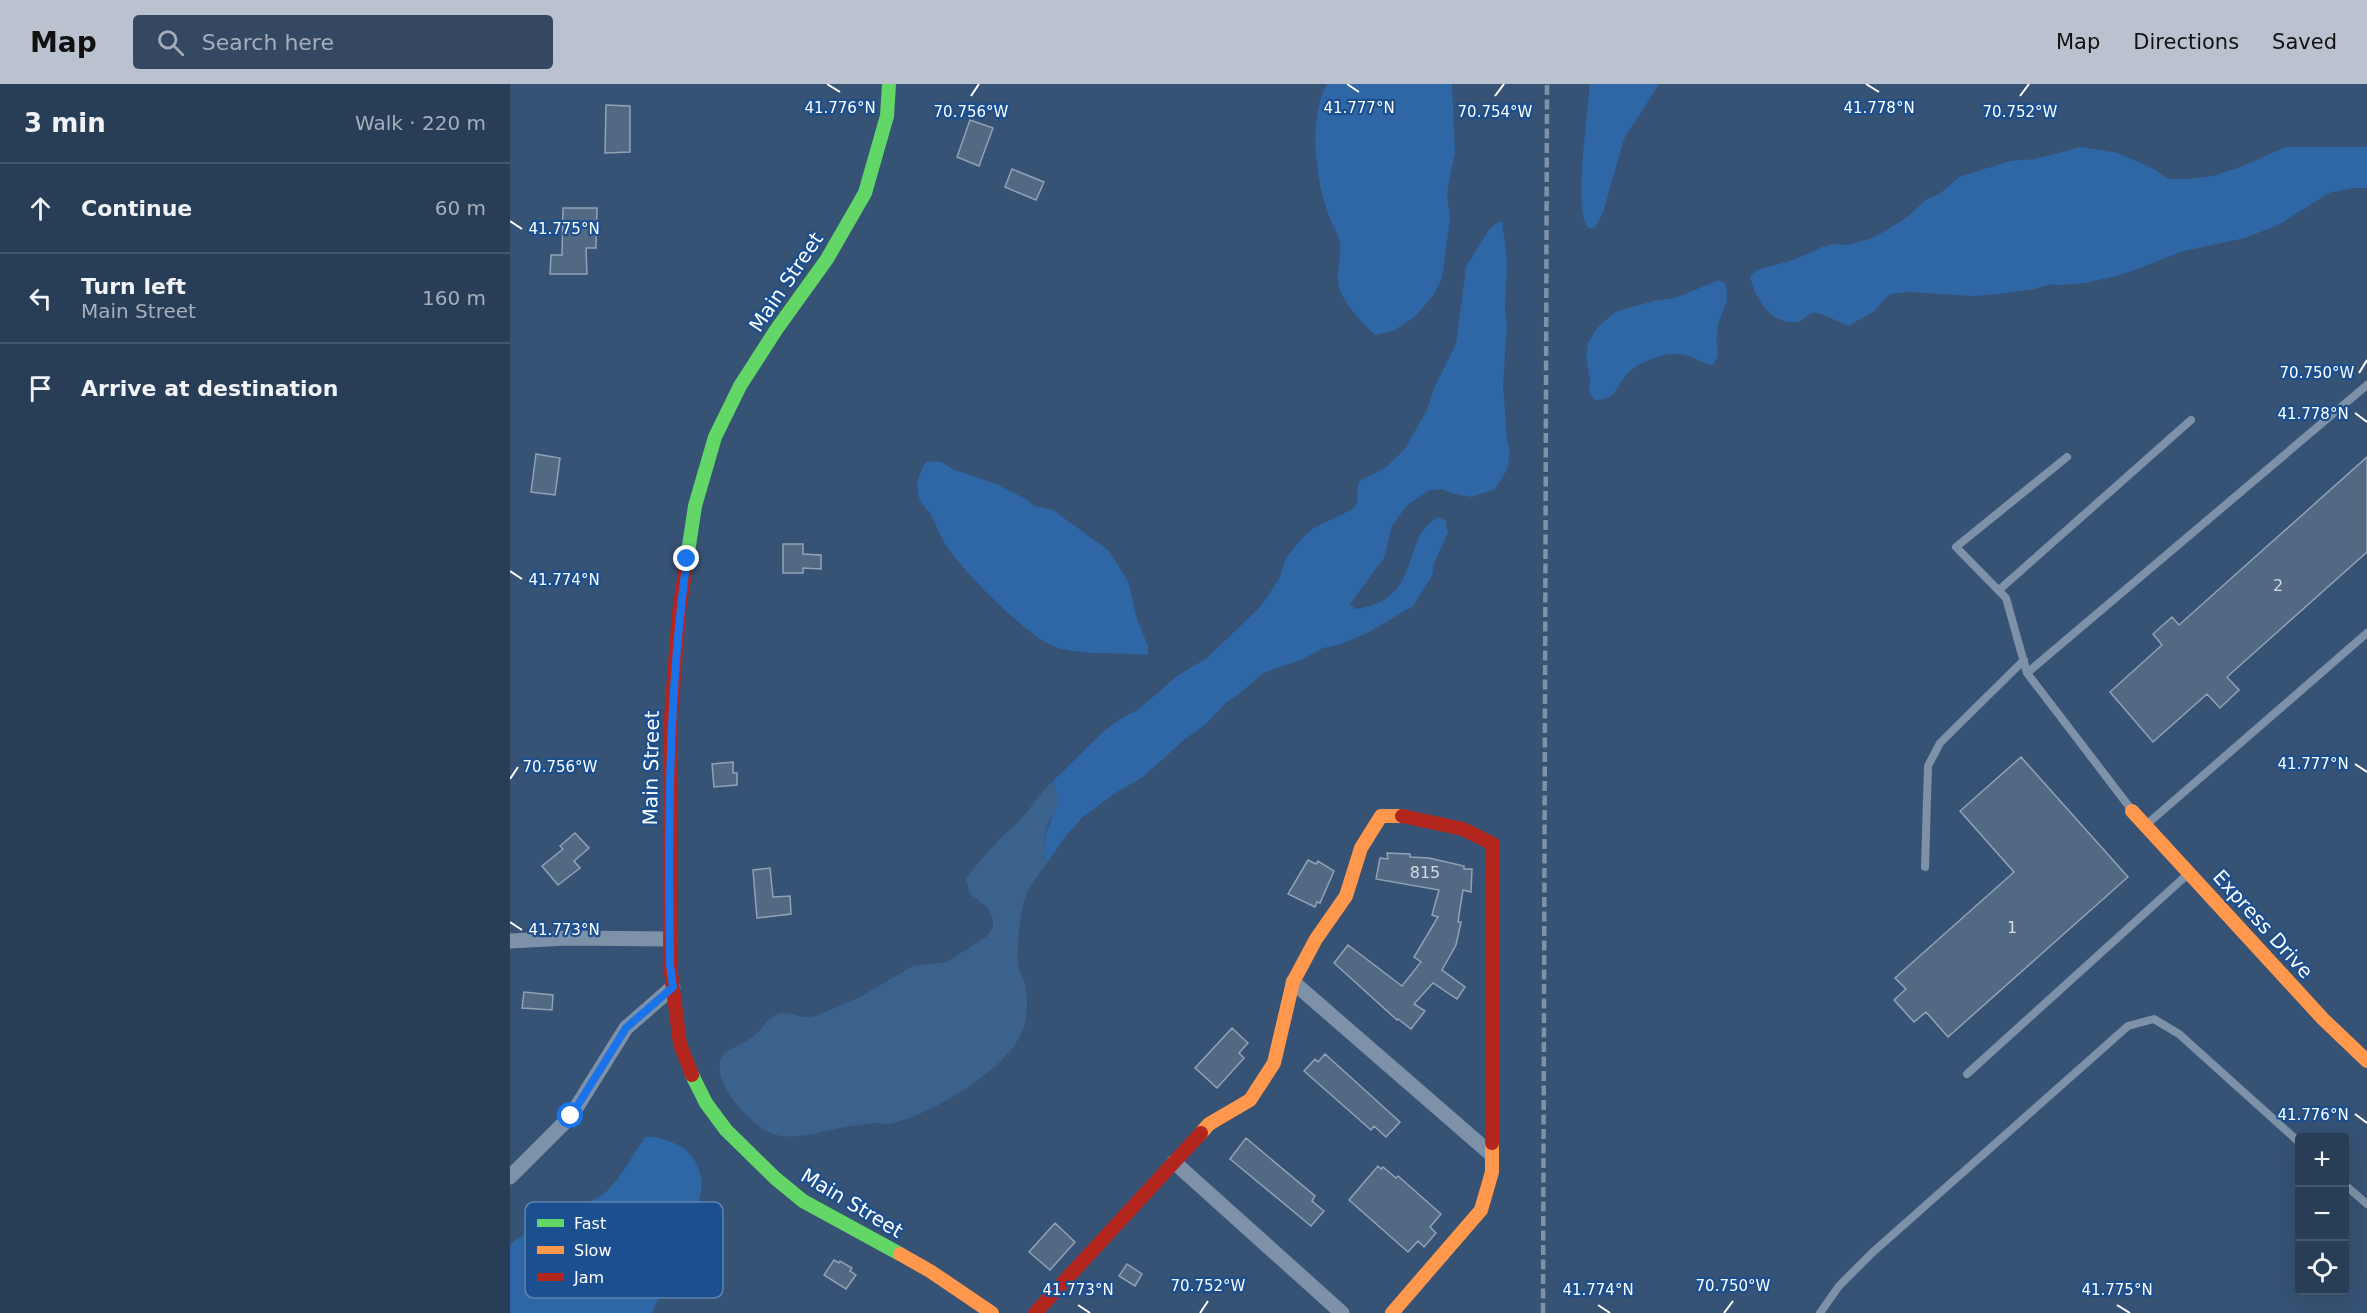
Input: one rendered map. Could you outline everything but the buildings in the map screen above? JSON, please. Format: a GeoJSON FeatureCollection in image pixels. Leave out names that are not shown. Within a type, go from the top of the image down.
{"type":"FeatureCollection","features":[{"type":"Feature","properties":{"kind":"street","name":"Main Street"},"geometry":{"type":"LineString","coordinates":[[889,84],[887,116],[866,193],[827,259],[776,330],[740,386],[715,437],[694,506],[680,612],[671,717],[669,819],[670,939],[673,987],[680,1044],[706,1103],[726,1130],[775,1178],[803,1201],[930,1271],[992,1313]]}},
{"type":"Feature","properties":{"kind":"street","name":"Express Drive"},"geometry":{"type":"LineString","coordinates":[[2132,811],[2323,1019],[2367,1061]]}},
{"type":"Feature","properties":{"kind":"street"},"geometry":{"type":"LineString","coordinates":[[1035,1313],[1209,1124],[1250,1100],[1274,1063],[1293,982],[1316,939],[1346,896],[1361,848],[1381,816],[1406,816],[1463,829],[1493,844],[1492,1172],[1481,1210],[1392,1313]]}},
{"type":"Feature","properties":{"kind":"street"},"geometry":{"type":"LineString","coordinates":[[510,942],[567,938],[670,939]]}},
{"type":"Feature","properties":{"kind":"street"},"geometry":{"type":"LineString","coordinates":[[1293,982],[1491,1154]]}},
{"type":"Feature","properties":{"kind":"street"},"geometry":{"type":"LineString","coordinates":[[510,1177],[571,1116],[626,1028],[673,987]]}},
{"type":"Feature","properties":{"kind":"street"},"geometry":{"type":"LineString","coordinates":[[1174,1162],[1342,1313]]}},
{"type":"Feature","properties":{"kind":"lane"},"geometry":{"type":"LineString","coordinates":[[2027,673],[2367,385]]}},
{"type":"Feature","properties":{"kind":"lane"},"geometry":{"type":"LineString","coordinates":[[1999,590],[2191,420]]}},
{"type":"Feature","properties":{"kind":"lane"},"geometry":{"type":"LineString","coordinates":[[2067,456],[1956,547],[2006,598],[2027,673],[2132,811]]}},
{"type":"Feature","properties":{"kind":"lane"},"geometry":{"type":"LineString","coordinates":[[2146,826],[2367,633]]}},
{"type":"Feature","properties":{"kind":"lane"},"geometry":{"type":"LineString","coordinates":[[1926,867],[1928,766],[1940,743],[2024,660]]}},
{"type":"Feature","properties":{"kind":"lane"},"geometry":{"type":"LineString","coordinates":[[1967,1074],[2189,873]]}},
{"type":"Feature","properties":{"kind":"lane"},"geometry":{"type":"LineString","coordinates":[[1820,1313],[1839,1286],[1874,1252],[2128,1026],[2154,1019],[2179,1034],[2295,1138]]}},
{"type":"Feature","properties":{"kind":"lane"},"geometry":{"type":"LineString","coordinates":[[2347,1187],[2367,1204]]}},
{"type":"Feature","properties":{"kind":"shaded area"},"geometry":{"type":"Polygon","coordinates":[[[1327,84],[1452,84],[1455,152],[1447,193],[1450,218],[1442,278],[1434,294],[1417,315],[1393,331],[1375,335],[1352,310],[1339,287],[1340,243],[1323,199],[1317,166],[1317,114],[1327,84]]]}},
{"type":"Feature","properties":{"kind":"shaded area"},"geometry":{"type":"Polygon","coordinates":[[[1589,84],[1659,84],[1624,139],[1603,213],[1595,228],[1589,228],[1584,219],[1581,183],[1589,84]]]}},
{"type":"Feature","properties":{"kind":"shaded area"},"geometry":{"type":"Polygon","coordinates":[[[2081,147],[2118,153],[2152,168],[2168,179],[2189,179],[2213,176],[2286,147],[2367,147],[2367,188],[2353,188],[2329,193],[2278,225],[2245,238],[2184,251],[2121,275],[2085,283],[2053,284],[1999,294],[1973,296],[1909,292],[1890,294],[1873,312],[1848,326],[1817,313],[1796,322],[1787,322],[1765,308],[1755,292],[1750,276],[1757,270],[1793,260],[1822,247],[1833,244],[1847,245],[1873,238],[1906,218],[1927,199],[1939,194],[1961,176],[2011,161],[2035,159],[2081,147]]]}},
{"type":"Feature","properties":{"kind":"shaded area"},"geometry":{"type":"Polygon","coordinates":[[[1502,221],[1507,260],[1505,311],[1507,324],[1503,385],[1510,453],[1507,470],[1495,489],[1471,497],[1441,489],[1430,490],[1407,505],[1392,526],[1384,558],[1350,604],[1356,609],[1378,603],[1393,593],[1402,581],[1419,538],[1427,526],[1439,517],[1447,522],[1448,532],[1434,564],[1432,576],[1413,606],[1369,632],[1263,673],[1143,777],[1117,792],[1083,817],[1047,863],[1045,840],[1056,801],[1053,781],[1103,732],[1123,717],[1138,710],[1177,676],[1207,658],[1260,607],[1279,579],[1287,556],[1305,535],[1314,528],[1353,509],[1357,502],[1358,484],[1361,480],[1385,468],[1404,450],[1427,410],[1435,386],[1456,344],[1466,267],[1488,231],[1502,221]]]}},
{"type":"Feature","properties":{"kind":"shaded area"},"geometry":{"type":"Polygon","coordinates":[[[1719,280],[1725,284],[1727,297],[1717,330],[1718,356],[1713,365],[1682,354],[1658,357],[1629,372],[1613,395],[1595,400],[1589,393],[1590,380],[1586,357],[1588,343],[1597,328],[1615,312],[1653,301],[1675,298],[1719,280]]]}},
{"type":"Feature","properties":{"kind":"shaded area"},"geometry":{"type":"Polygon","coordinates":[[[926,461],[941,462],[955,470],[996,484],[1029,501],[1034,506],[1053,510],[1109,551],[1129,583],[1136,616],[1148,646],[1148,655],[1092,653],[1058,648],[1031,632],[1015,619],[982,588],[956,558],[921,502],[917,485],[926,461]]]}},
{"type":"Feature","properties":{"kind":"shaded area"},"geometry":{"type":"Polygon","coordinates":[[[1053,781],[1057,803],[1045,835],[1047,863],[1027,893],[1022,908],[1018,964],[1026,989],[1025,1023],[1019,1039],[1004,1058],[959,1093],[925,1111],[894,1123],[862,1124],[789,1137],[773,1134],[754,1122],[734,1102],[721,1078],[720,1067],[724,1054],[755,1035],[774,1016],[786,1013],[813,1017],[858,998],[913,966],[947,962],[987,936],[993,927],[993,919],[987,907],[970,894],[966,879],[1053,781]]]}},
{"type":"Feature","properties":{"kind":"shaded area"},"geometry":{"type":"Polygon","coordinates":[[[645,1137],[663,1139],[685,1149],[697,1164],[701,1183],[699,1202],[588,1202],[599,1197],[617,1180],[645,1137]]]}},
{"type":"Feature","properties":{"kind":"shaded area"},"geometry":{"type":"Polygon","coordinates":[[[525,1235],[525,1298],[659,1298],[652,1313],[510,1313],[510,1246],[525,1235]]]}},
{"type":"Feature","properties":{"kind":"railway"},"geometry":{"type":"LineString","coordinates":[[1543,1313],[1547,84]]}},
{"type":"Feature","properties":{"kind":"traffic: fast"},"geometry":{"type":"LineString","coordinates":[[687,559],[695,506],[715,437],[740,386],[776,330],[827,259],[865,193],[887,116],[889,84]]}},
{"type":"Feature","properties":{"kind":"traffic: fast"},"geometry":{"type":"LineString","coordinates":[[692,1075],[706,1103],[726,1130],[775,1178],[803,1201],[900,1254]]}},
{"type":"Feature","properties":{"kind":"traffic: slow"},"geometry":{"type":"LineString","coordinates":[[2132,811],[2323,1019],[2367,1061]]}},
{"type":"Feature","properties":{"kind":"traffic: slow"},"geometry":{"type":"LineString","coordinates":[[1201,1133],[1209,1124],[1250,1100],[1274,1063],[1293,982],[1316,939],[1346,896],[1361,848],[1381,816],[1402,816]]}},
{"type":"Feature","properties":{"kind":"traffic: slow"},"geometry":{"type":"LineString","coordinates":[[1392,1313],[1481,1210],[1492,1172],[1492,1143]]}},
{"type":"Feature","properties":{"kind":"traffic: slow"},"geometry":{"type":"LineString","coordinates":[[900,1254],[930,1271],[992,1313]]}},
{"type":"Feature","properties":{"kind":"traffic: jam"},"geometry":{"type":"LineString","coordinates":[[687,559],[679,612],[671,717],[670,965],[680,1044],[692,1075]]}},
{"type":"Feature","properties":{"kind":"traffic: jam"},"geometry":{"type":"LineString","coordinates":[[1402,816],[1463,829],[1493,844],[1492,1143]]}},
{"type":"Feature","properties":{"kind":"traffic: jam"},"geometry":{"type":"LineString","coordinates":[[1035,1313],[1201,1133]]}},
{"type":"Feature","properties":{"kind":"route"},"geometry":{"type":"LineString","coordinates":[[571,1116],[626,1028],[673,987],[670,965],[671,717],[687,559]]}}]}
